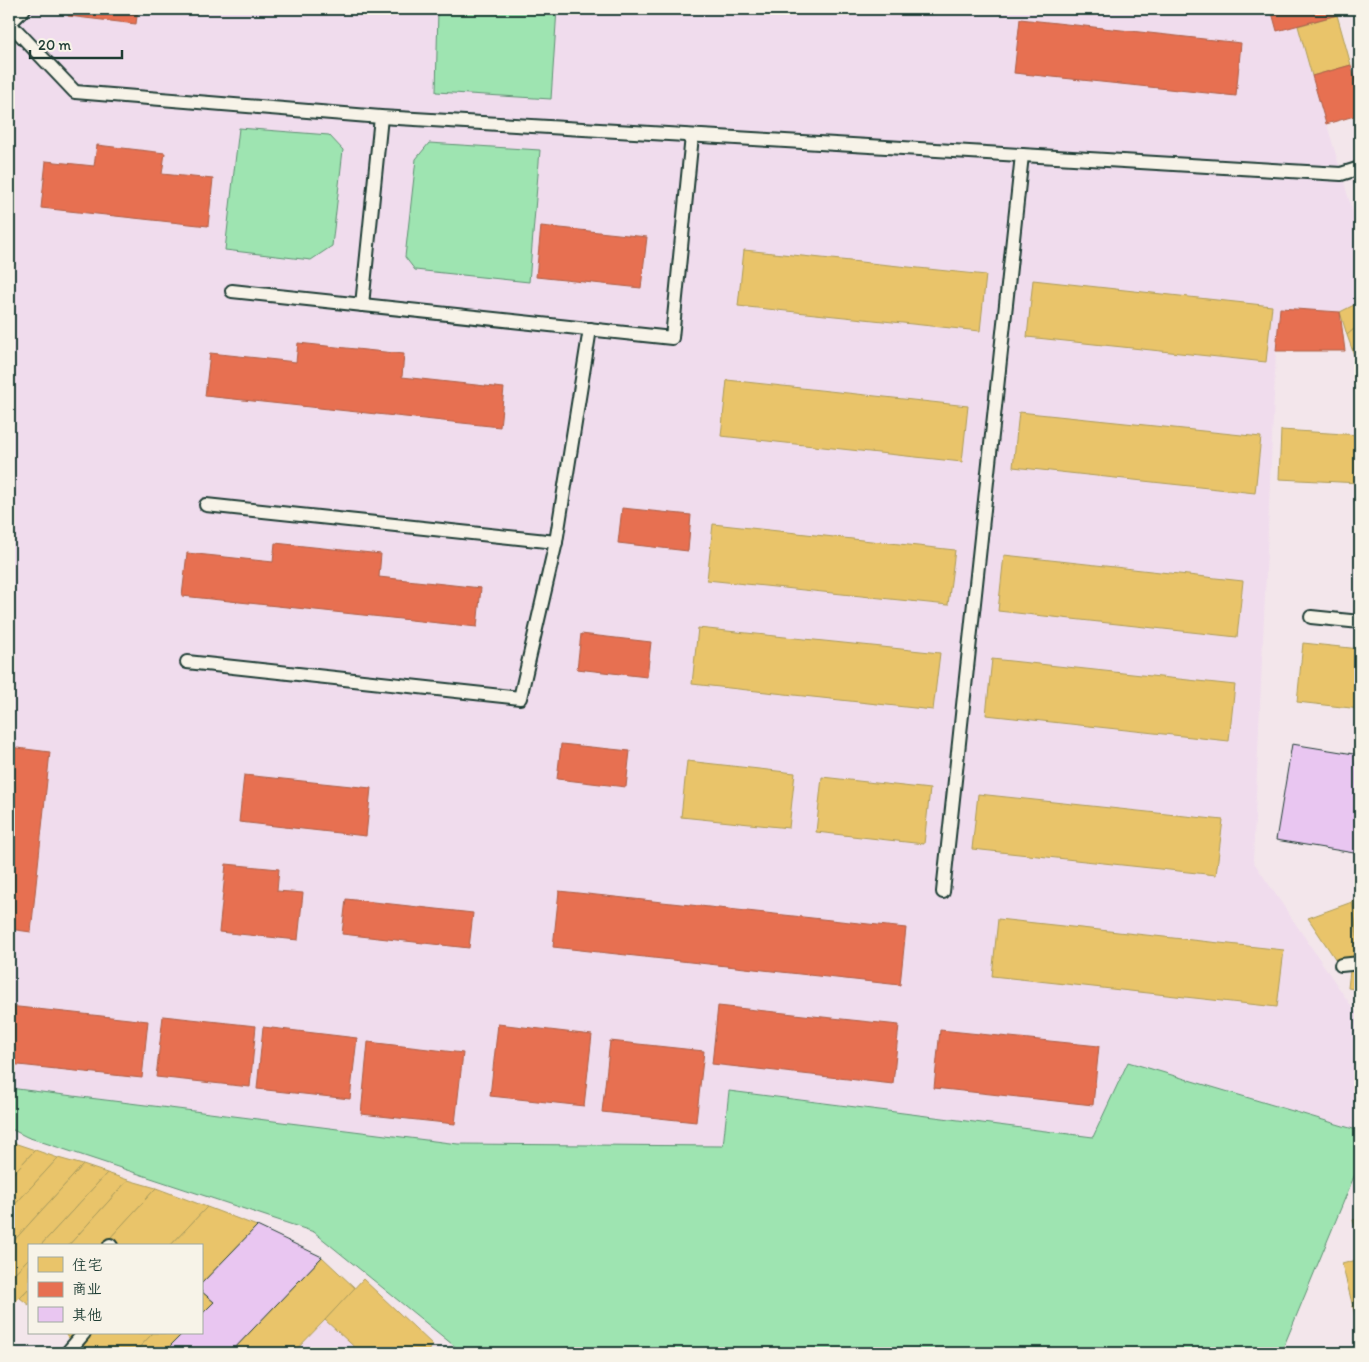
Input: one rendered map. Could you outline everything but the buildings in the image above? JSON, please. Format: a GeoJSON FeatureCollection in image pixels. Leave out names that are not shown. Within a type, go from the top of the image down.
{"type":"FeatureCollection","features":[{"type":"Feature","properties":{"kind":"lane"},"geometry":{"type":"LineString","coordinates":[[24,9],[9,25],[18,31],[75,92],[381,117],[1022,156],[1341,174],[1360,168]]}},
{"type":"Feature","properties":{"kind":"lane"},"geometry":{"type":"LineString","coordinates":[[362,305],[381,117]]}},
{"type":"Feature","properties":{"kind":"lane"},"geometry":{"type":"LineString","coordinates":[[232,291],[672,338],[692,136]]}},
{"type":"Feature","properties":{"kind":"lane"},"geometry":{"type":"LineString","coordinates":[[943,892],[1022,156]]}},
{"type":"Feature","properties":{"kind":"lane"},"geometry":{"type":"LineString","coordinates":[[187,662],[520,698],[556,542],[590,329]]}},
{"type":"Feature","properties":{"kind":"lane"},"geometry":{"type":"LineString","coordinates":[[206,505],[556,542]]}},
{"type":"Feature","properties":{"kind":"lane"},"geometry":{"type":"LineString","coordinates":[[1311,617],[1360,622]]}},
{"type":"Feature","properties":{"kind":"lane"},"geometry":{"type":"LineString","coordinates":[[1341,965],[1360,963]]}},
{"type":"Feature","properties":{"kind":"lane"},"geometry":{"type":"LineString","coordinates":[[67,1353],[83,1334]]}},
{"type":"Feature","properties":{"kind":"shaded area"},"geometry":{"type":"Polygon","coordinates":[[[30,9],[1335,9],[1337,15],[1298,26],[1360,237],[1360,268],[1354,279],[1360,302],[1340,312],[1280,309],[1276,351],[1253,861],[1360,1019],[1360,1131],[1128,1062],[1093,1137],[729,1091],[723,1146],[458,1144],[9,1088],[9,106],[19,18],[30,9]]]}},
{"type":"Feature","properties":{"kind":"shaded area"},"geometry":{"type":"Polygon","coordinates":[[[363,1279],[433,1345],[426,1353],[293,1353],[363,1279]]]}},
{"type":"Feature","properties":{"kind":"green space"},"geometry":{"type":"Polygon","coordinates":[[[438,9],[557,9],[551,99],[436,92],[438,9]]]}},
{"type":"Feature","properties":{"kind":"green space"},"geometry":{"type":"Polygon","coordinates":[[[239,128],[329,135],[343,150],[332,246],[311,260],[225,250],[239,128]]]}},
{"type":"Feature","properties":{"kind":"green space"},"geometry":{"type":"Polygon","coordinates":[[[429,143],[540,150],[529,282],[415,270],[405,257],[416,159],[429,143]]]}},
{"type":"Feature","properties":{"kind":"green space"},"geometry":{"type":"Polygon","coordinates":[[[1128,1062],[1360,1131],[1360,1162],[1281,1353],[463,1353],[314,1232],[27,1137],[9,1128],[9,1088],[458,1144],[723,1146],[729,1091],[1093,1137],[1128,1062]]]}}]}
